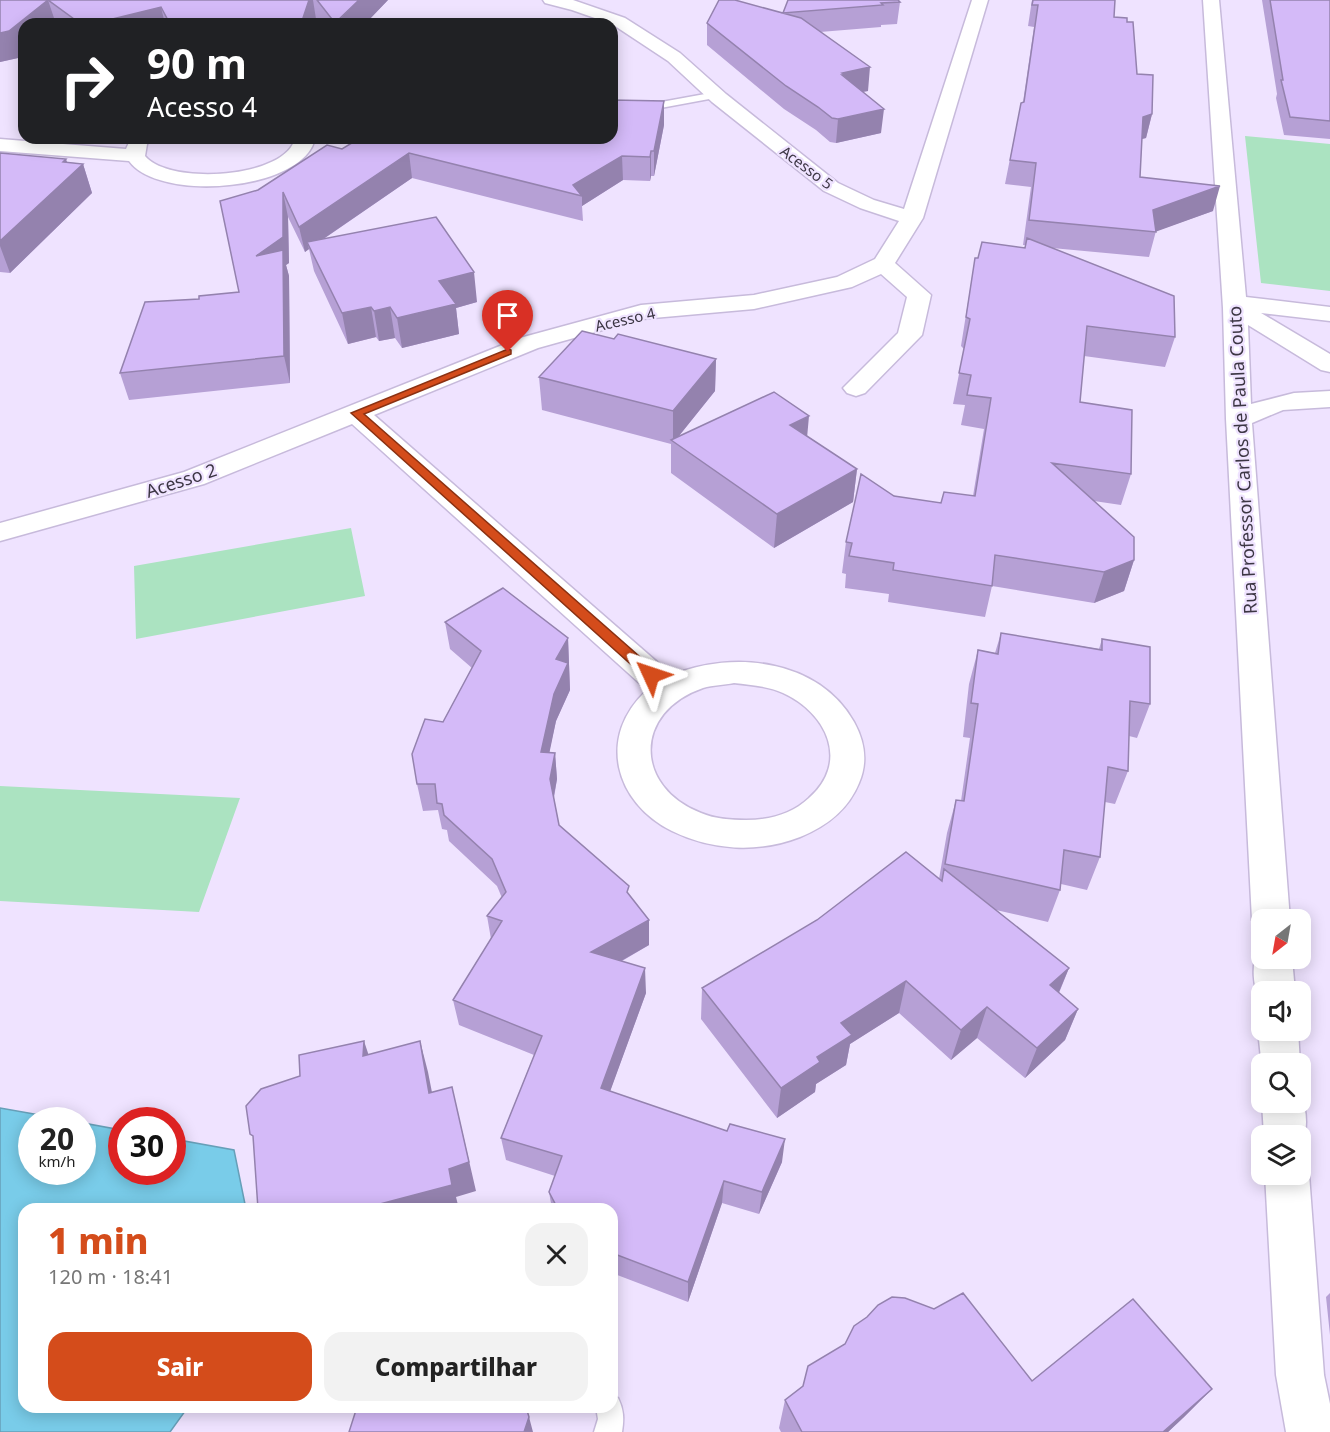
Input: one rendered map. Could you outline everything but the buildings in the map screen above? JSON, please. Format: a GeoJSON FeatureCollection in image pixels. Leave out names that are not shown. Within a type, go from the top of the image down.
{"type":"FeatureCollection","features":[{"type":"Feature","properties":{"kind":"street","name":"Acesso 5"},"geometry":{"type":"LineString","coordinates":[[551,0],[577,6],[608,18]]}},
{"type":"Feature","properties":{"kind":"street"},"geometry":{"type":"LineString","coordinates":[[855,388],[910,335],[919,295],[883,264],[912,218],[980,0]]}},
{"type":"Feature","properties":{"kind":"street","name":"Rua Professor Carlos de Paula Couto"},"geometry":{"type":"LineString","coordinates":[[1211,0],[1234,305],[1239,419],[1270,909]]}},
{"type":"Feature","properties":{"kind":"street","name":"Acesso 5"},"geometry":{"type":"LineString","coordinates":[[618,22],[674,57],[716,95],[831,187],[867,204],[912,218]]}},
{"type":"Feature","properties":{"kind":"street"},"geometry":{"type":"LineString","coordinates":[[0,145],[138,147],[141,166],[156,174],[195,180],[231,179],[258,173],[296,154],[304,144]]}},
{"type":"Feature","properties":{"kind":"street","name":"Acesso 4"},"geometry":{"type":"LineString","coordinates":[[356,413],[529,343],[641,312],[754,302],[844,282],[883,264]]}},
{"type":"Feature","properties":{"kind":"street"},"geometry":{"type":"LineString","coordinates":[[1234,305],[1330,314]]}},
{"type":"Feature","properties":{"kind":"street"},"geometry":{"type":"LineString","coordinates":[[1234,305],[1330,365]]}},
{"type":"Feature","properties":{"kind":"street"},"geometry":{"type":"LineString","coordinates":[[1239,419],[1264,406],[1301,399],[1330,399]]}},
{"type":"Feature","properties":{"kind":"street"},"geometry":{"type":"LineString","coordinates":[[356,413],[668,690]]}},
{"type":"Feature","properties":{"kind":"street","name":"Acesso 2"},"geometry":{"type":"LineString","coordinates":[[0,532],[194,478],[356,413]]}},
{"type":"Feature","properties":{"kind":"street"},"geometry":{"type":"LineString","coordinates":[[734,672],[769,676],[802,689],[828,708],[844,734],[849,762],[840,789],[818,813],[789,828],[755,835],[719,832],[685,822],[658,804],[640,781],[631,756],[634,731],[647,708],[668,690],[699,677],[734,672]]}},
{"type":"Feature","properties":{"kind":"street"},"geometry":{"type":"LineString","coordinates":[[1288,1185],[1300,1375],[1311,1432]]}},
{"type":"Feature","properties":{"kind":"lane"},"geometry":{"type":"LineString","coordinates":[[618,113],[716,95]]}},
{"type":"Feature","properties":{"kind":"lane"},"geometry":{"type":"LineString","coordinates":[[608,1432],[610,1413]]}},
{"type":"Feature","properties":{"kind":"green space"},"geometry":{"type":"Polygon","coordinates":[[[1245,136],[1330,144],[1330,291],[1261,283],[1245,136]]]}},
{"type":"Feature","properties":{"kind":"green space"},"geometry":{"type":"Polygon","coordinates":[[[351,528],[365,596],[136,639],[134,566],[351,528]]]}},
{"type":"Feature","properties":{"kind":"green space"},"geometry":{"type":"Polygon","coordinates":[[[0,786],[240,798],[199,912],[0,901],[0,786]]]}},
{"type":"Feature","properties":{"kind":"water"},"geometry":{"type":"Polygon","coordinates":[[[0,1108],[18,1111],[18,1185],[96,1185],[96,1125],[108,1128],[108,1185],[186,1185],[186,1141],[234,1150],[245,1203],[18,1203],[18,1413],[184,1413],[170,1432],[0,1432],[0,1108]]]}},
{"type":"Feature","properties":{"kind":"route"},"geometry":{"type":"LineString","coordinates":[[508,352],[356,413],[651,675]]}}]}
